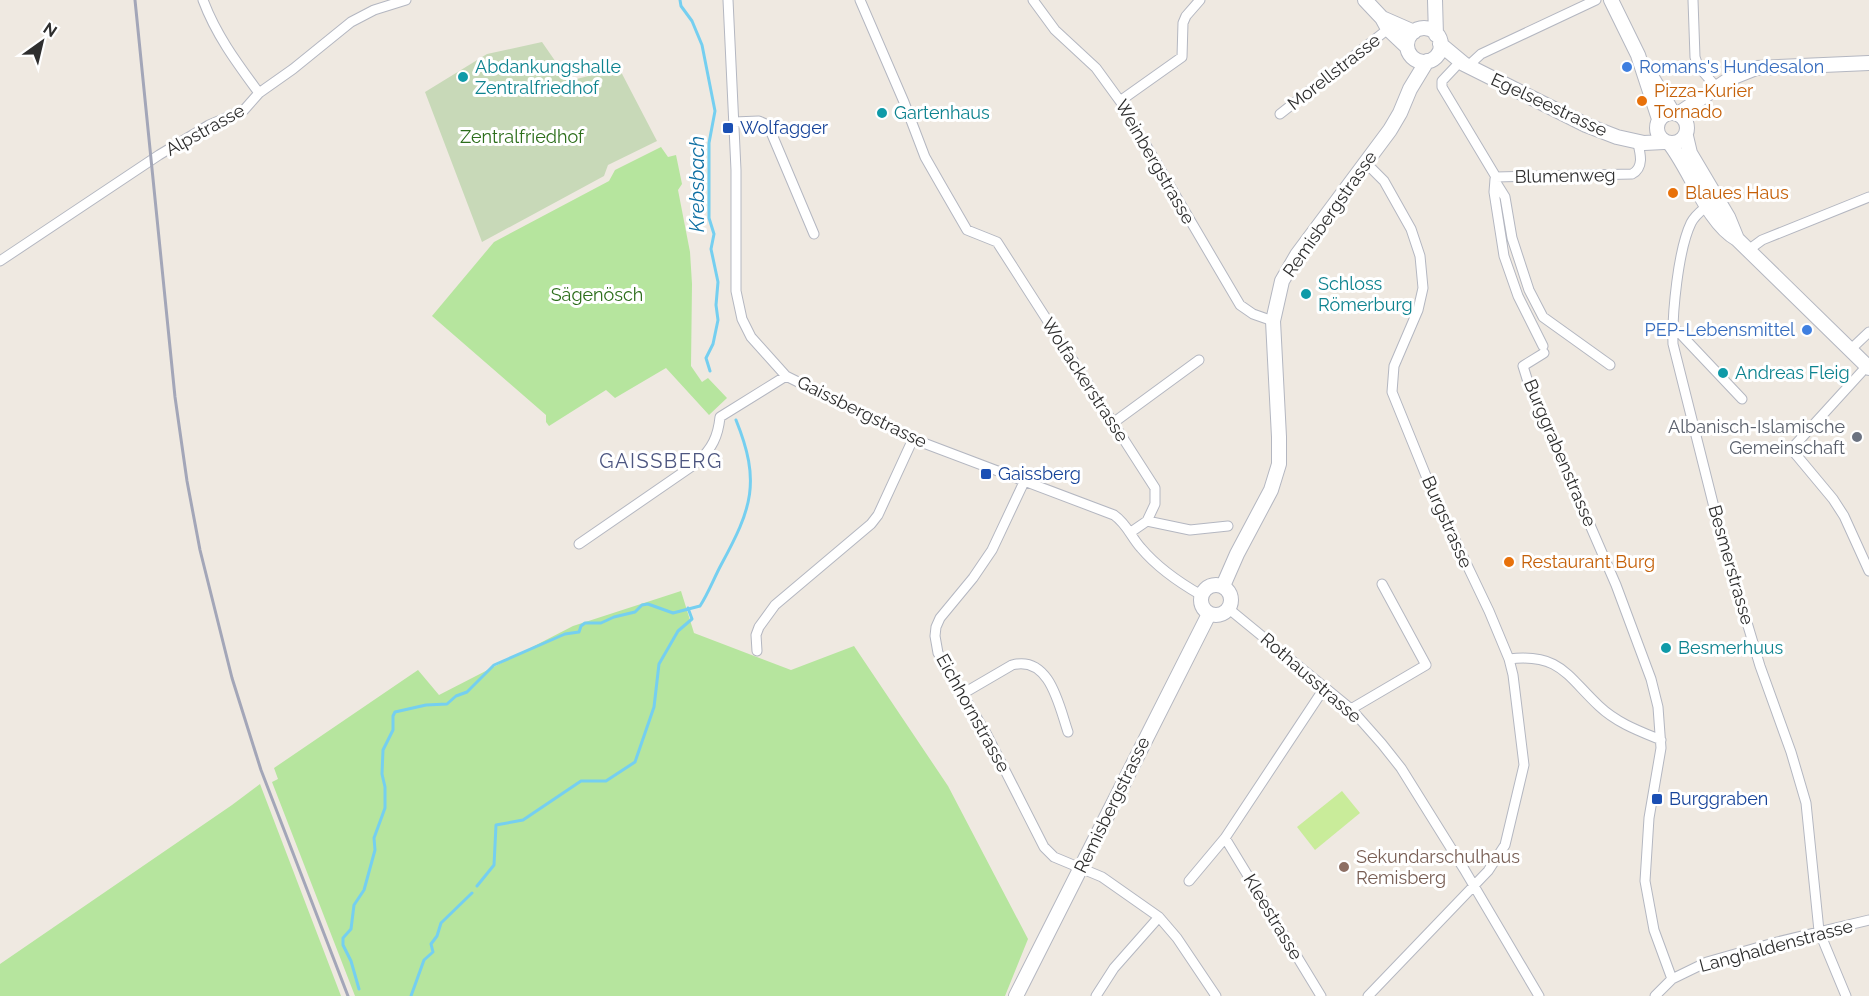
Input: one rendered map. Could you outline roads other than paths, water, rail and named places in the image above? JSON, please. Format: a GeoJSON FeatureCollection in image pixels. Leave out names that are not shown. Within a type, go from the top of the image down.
{"type":"FeatureCollection","features":[{"type":"Feature","properties":{"kind":"street"},"geometry":{"type":"LineString","coordinates":[[203,0],[226,48],[260,93]]}},
{"type":"Feature","properties":{"kind":"street","name":"Alpstrasse"},"geometry":{"type":"LineString","coordinates":[[0,261],[209,125],[244,110],[260,93],[351,22],[374,10],[406,0]]}},
{"type":"Feature","properties":{"kind":"street","name":"Gaissbergstrasse"},"geometry":{"type":"LineString","coordinates":[[728,0],[736,170],[736,291],[742,319],[751,337],[786,376],[913,439],[1114,515],[1122,520],[1144,552],[1181,582],[1202,595]]}},
{"type":"Feature","properties":{"kind":"street","name":"Wolfackerstrasse"},"geometry":{"type":"LineString","coordinates":[[860,0],[925,157],[967,230],[997,242],[1155,488],[1155,504],[1147,521]]}},
{"type":"Feature","properties":{"kind":"street","name":"Weinbergstrasse"},"geometry":{"type":"LineString","coordinates":[[1033,0],[1055,30],[1096,68],[1120,100],[1240,305],[1253,314],[1273,321]]}},
{"type":"Feature","properties":{"kind":"street"},"geometry":{"type":"LineString","coordinates":[[1120,100],[1182,57],[1183,23],[1199,0]]}},
{"type":"Feature","properties":{"kind":"street"},"geometry":{"type":"LineString","coordinates":[[1365,0],[1417,60],[1431,60],[1439,52],[1434,0]]}},
{"type":"Feature","properties":{"kind":"street"},"geometry":{"type":"LineString","coordinates":[[1409,52],[1408,39],[1418,30],[1434,0]]}},
{"type":"Feature","properties":{"kind":"street"},"geometry":{"type":"LineString","coordinates":[[1463,64],[1596,0]]}},
{"type":"Feature","properties":{"kind":"street"},"geometry":{"type":"LineString","coordinates":[[1611,0],[1638,55],[1676,114],[1684,119],[1690,153],[1712,202]]}},
{"type":"Feature","properties":{"kind":"street"},"geometry":{"type":"LineString","coordinates":[[1693,0],[1695,57],[1698,66],[1717,88]]}},
{"type":"Feature","properties":{"kind":"street"},"geometry":{"type":"LineString","coordinates":[[1385,24],[1430,30],[1438,39]]}},
{"type":"Feature","properties":{"kind":"street","name":"Morellstrasse"},"geometry":{"type":"LineString","coordinates":[[1280,114],[1385,24]]}},
{"type":"Feature","properties":{"kind":"street","name":"Egelseestrasse"},"geometry":{"type":"LineString","coordinates":[[1438,39],[1463,64]]}},
{"type":"Feature","properties":{"kind":"street","name":"Remisbergstrasse"},"geometry":{"type":"LineString","coordinates":[[1409,52],[1410,89]]}},
{"type":"Feature","properties":{"kind":"street"},"geometry":{"type":"LineString","coordinates":[[1638,55],[1658,123],[1658,135],[1678,154],[1712,202],[1728,218],[1737,239],[1747,251],[1868,367],[1793,448],[1794,455],[1833,499],[1844,516],[1869,571]]}},
{"type":"Feature","properties":{"kind":"street","name":"Egelseestrasse"},"geometry":{"type":"LineString","coordinates":[[1431,60],[1463,64],[1617,137],[1644,143],[1667,143]]}},
{"type":"Feature","properties":{"kind":"street","name":"Remisbergstrasse"},"geometry":{"type":"LineString","coordinates":[[1223,586],[1271,490],[1279,464],[1273,321],[1282,281],[1307,241],[1366,163],[1400,113],[1410,89],[1431,60]]}},
{"type":"Feature","properties":{"kind":"street"},"geometry":{"type":"LineString","coordinates":[[1636,140],[1658,123],[1664,115],[1676,114],[1731,78],[1756,68],[1869,63]]}},
{"type":"Feature","properties":{"kind":"street","name":"Blumenweg"},"geometry":{"type":"LineString","coordinates":[[1463,64],[1442,81],[1442,87],[1505,197],[1512,237],[1529,290],[1543,317],[1610,365]]}},
{"type":"Feature","properties":{"kind":"street"},"geometry":{"type":"LineString","coordinates":[[1667,143],[1679,142],[1717,88]]}},
{"type":"Feature","properties":{"kind":"street"},"geometry":{"type":"LineString","coordinates":[[734,122],[759,121],[768,125],[814,234]]}},
{"type":"Feature","properties":{"kind":"street","name":"Blumenweg"},"geometry":{"type":"LineString","coordinates":[[1495,179],[1627,175],[1636,172],[1640,165],[1636,140]]}},
{"type":"Feature","properties":{"kind":"street","name":"Burgstrasse"},"geometry":{"type":"LineString","coordinates":[[1366,163],[1384,181],[1411,229],[1420,256],[1423,288],[1421,299],[1394,366],[1392,392],[1435,498],[1489,611],[1514,675],[1524,765],[1505,845],[1488,870],[1473,885]]}},
{"type":"Feature","properties":{"kind":"street","name":"Blumenweg"},"geometry":{"type":"LineString","coordinates":[[1495,179],[1494,192],[1504,256],[1518,296]]}},
{"type":"Feature","properties":{"kind":"street"},"geometry":{"type":"LineString","coordinates":[[1747,251],[1762,240],[1869,197]]}},
{"type":"Feature","properties":{"kind":"street","name":"Besmerstrasse"},"geometry":{"type":"LineString","coordinates":[[1712,202],[1696,214],[1688,232],[1678,280],[1672,325],[1673,344],[1722,539],[1806,803],[1819,931],[1846,996]]}},
{"type":"Feature","properties":{"kind":"street","name":"Burggrabenstrasse"},"geometry":{"type":"LineString","coordinates":[[1518,296],[1543,349],[1523,366],[1528,382],[1616,585],[1658,707],[1661,740],[1648,818],[1645,881],[1654,930],[1672,979]]}},
{"type":"Feature","properties":{"kind":"street"},"geometry":{"type":"LineString","coordinates":[[1672,325],[1742,399]]}},
{"type":"Feature","properties":{"kind":"street"},"geometry":{"type":"LineString","coordinates":[[1850,350],[1869,332]]}},
{"type":"Feature","properties":{"kind":"street"},"geometry":{"type":"LineString","coordinates":[[1113,423],[1199,360]]}},
{"type":"Feature","properties":{"kind":"street"},"geometry":{"type":"LineString","coordinates":[[579,544],[698,462],[712,448],[719,432],[720,417],[786,376]]}},
{"type":"Feature","properties":{"kind":"street"},"geometry":{"type":"LineString","coordinates":[[757,651],[756,635],[759,627],[775,605],[878,515],[913,439]]}},
{"type":"Feature","properties":{"kind":"street","name":"Eichhornstrasse"},"geometry":{"type":"LineString","coordinates":[[1024,482],[992,550],[973,578],[940,618],[934,636],[938,653],[964,693],[1044,847],[1054,857],[1102,877],[1159,916],[1177,938],[1216,996]]}},
{"type":"Feature","properties":{"kind":"street"},"geometry":{"type":"LineString","coordinates":[[1131,532],[1147,521],[1191,530],[1228,526]]}},
{"type":"Feature","properties":{"kind":"street"},"geometry":{"type":"LineString","coordinates":[[1351,709],[1426,665],[1382,584]]}},
{"type":"Feature","properties":{"kind":"street"},"geometry":{"type":"LineString","coordinates":[[1223,586],[1231,596],[1229,609],[1220,615],[1209,614],[1202,606],[1202,595],[1208,587],[1223,586]]}},
{"type":"Feature","properties":{"kind":"street","name":"Rothausstrasse"},"geometry":{"type":"LineString","coordinates":[[1229,609],[1351,709],[1382,744],[1401,768],[1539,996]]}},
{"type":"Feature","properties":{"kind":"street","name":"Remisbergstrasse"},"geometry":{"type":"LineString","coordinates":[[1016,996],[1209,614]]}},
{"type":"Feature","properties":{"kind":"street"},"geometry":{"type":"LineString","coordinates":[[1509,659],[1538,658],[1554,663],[1568,672],[1599,706],[1616,719],[1661,740]]}},
{"type":"Feature","properties":{"kind":"street"},"geometry":{"type":"LineString","coordinates":[[964,693],[1012,665],[1019,663],[1030,666],[1041,671],[1047,679],[1068,732]]}},
{"type":"Feature","properties":{"kind":"street"},"geometry":{"type":"LineString","coordinates":[[1190,881],[1225,838],[1325,687]]}},
{"type":"Feature","properties":{"kind":"street","name":"Kleestrasse"},"geometry":{"type":"LineString","coordinates":[[1225,838],[1321,996]]}},
{"type":"Feature","properties":{"kind":"street"},"geometry":{"type":"LineString","coordinates":[[1368,996],[1473,885]]}},
{"type":"Feature","properties":{"kind":"street"},"geometry":{"type":"LineString","coordinates":[[1096,996],[1113,968],[1159,916]]}},
{"type":"Feature","properties":{"kind":"street","name":"Langhaldenstrasse"},"geometry":{"type":"LineString","coordinates":[[1655,996],[1672,979],[1707,962],[1819,931],[1869,920]]}},
{"type":"Feature","properties":{"kind":"waterway","name":"Krebsbach"},"geometry":{"type":"LineString","coordinates":[[680,0],[702,45],[715,111],[709,143],[709,218],[714,234],[711,249],[718,282],[716,305],[718,320],[713,344],[706,358],[710,371]]}},
{"type":"Feature","properties":{"kind":"waterway"},"geometry":{"type":"LineString","coordinates":[[359,989],[351,961],[343,945],[343,938],[351,929],[354,905],[364,890],[375,850],[374,838],[385,808],[385,787],[382,774],[383,750],[393,730],[395,712],[426,705],[447,704],[456,696],[467,692],[494,665],[565,634],[579,632],[585,623],[601,623],[635,612],[642,605],[648,604],[673,613],[700,606],[740,527],[750,494],[749,461],[736,420]]}},
{"type":"Feature","properties":{"kind":"waterway"},"geometry":{"type":"LineString","coordinates":[[477,886],[494,865],[496,825],[523,820],[581,781],[606,781],[635,762],[654,707],[659,664],[678,631],[692,619],[688,608]]}},
{"type":"Feature","properties":{"kind":"waterway"},"geometry":{"type":"LineString","coordinates":[[411,996],[424,960],[433,952],[431,944],[437,936],[441,923],[472,893]]}},
{"type":"Feature","properties":{"kind":"railway"},"geometry":{"type":"LineString","coordinates":[[135,0],[175,397],[200,550],[232,678],[261,770],[348,996]]}},
{"type":"Feature","properties":{"kind":"place","name":"Romans's Hundesalon"},"geometry":{"type":"Point","coordinates":[1627,67]}},
{"type":"Feature","properties":{"kind":"place","name":"Abdankungshalle Zentralfriedhof"},"geometry":{"type":"Point","coordinates":[463,77]}},
{"type":"Feature","properties":{"kind":"place","name":"Pizza-Kurier Tornado"},"geometry":{"type":"Point","coordinates":[1642,101]}},
{"type":"Feature","properties":{"kind":"place","name":"Gartenhaus"},"geometry":{"type":"Point","coordinates":[882,113]}},
{"type":"Feature","properties":{"kind":"place","name":"Wolfagger"},"geometry":{"type":"Point","coordinates":[728,128]}},
{"type":"Feature","properties":{"kind":"place","name":"Blaues Haus"},"geometry":{"type":"Point","coordinates":[1673,193]}},
{"type":"Feature","properties":{"kind":"place","name":"Schloss Römerburg"},"geometry":{"type":"Point","coordinates":[1306,294]}},
{"type":"Feature","properties":{"kind":"place","name":"PEP-Lebensmittel"},"geometry":{"type":"Point","coordinates":[1807,330]}},
{"type":"Feature","properties":{"kind":"place","name":"Andreas Fleig"},"geometry":{"type":"Point","coordinates":[1723,373]}},
{"type":"Feature","properties":{"kind":"place","name":"Albanisch-Islamische Gemeinschaft"},"geometry":{"type":"Point","coordinates":[1857,437]}},
{"type":"Feature","properties":{"kind":"place","name":"Gaissberg"},"geometry":{"type":"Point","coordinates":[986,474]}},
{"type":"Feature","properties":{"kind":"place","name":"Restaurant Burg"},"geometry":{"type":"Point","coordinates":[1509,562]}},
{"type":"Feature","properties":{"kind":"place","name":"Besmerhuus"},"geometry":{"type":"Point","coordinates":[1666,648]}},
{"type":"Feature","properties":{"kind":"place","name":"Burggraben"},"geometry":{"type":"Point","coordinates":[1657,799]}},
{"type":"Feature","properties":{"kind":"place","name":"Sekundarschulhaus Remisberg"},"geometry":{"type":"Point","coordinates":[1344,867]}},
{"type":"Feature","properties":{"kind":"district","name":"GAISSBERG"},"geometry":{"type":"Point","coordinates":[661,461]}},
{"type":"Feature","properties":{"kind":"park label","name":"Zentralfriedhof"},"geometry":{"type":"Point","coordinates":[522,137]}},
{"type":"Feature","properties":{"kind":"park label","name":"Sägenösch"},"geometry":{"type":"Point","coordinates":[597,295]}}]}
